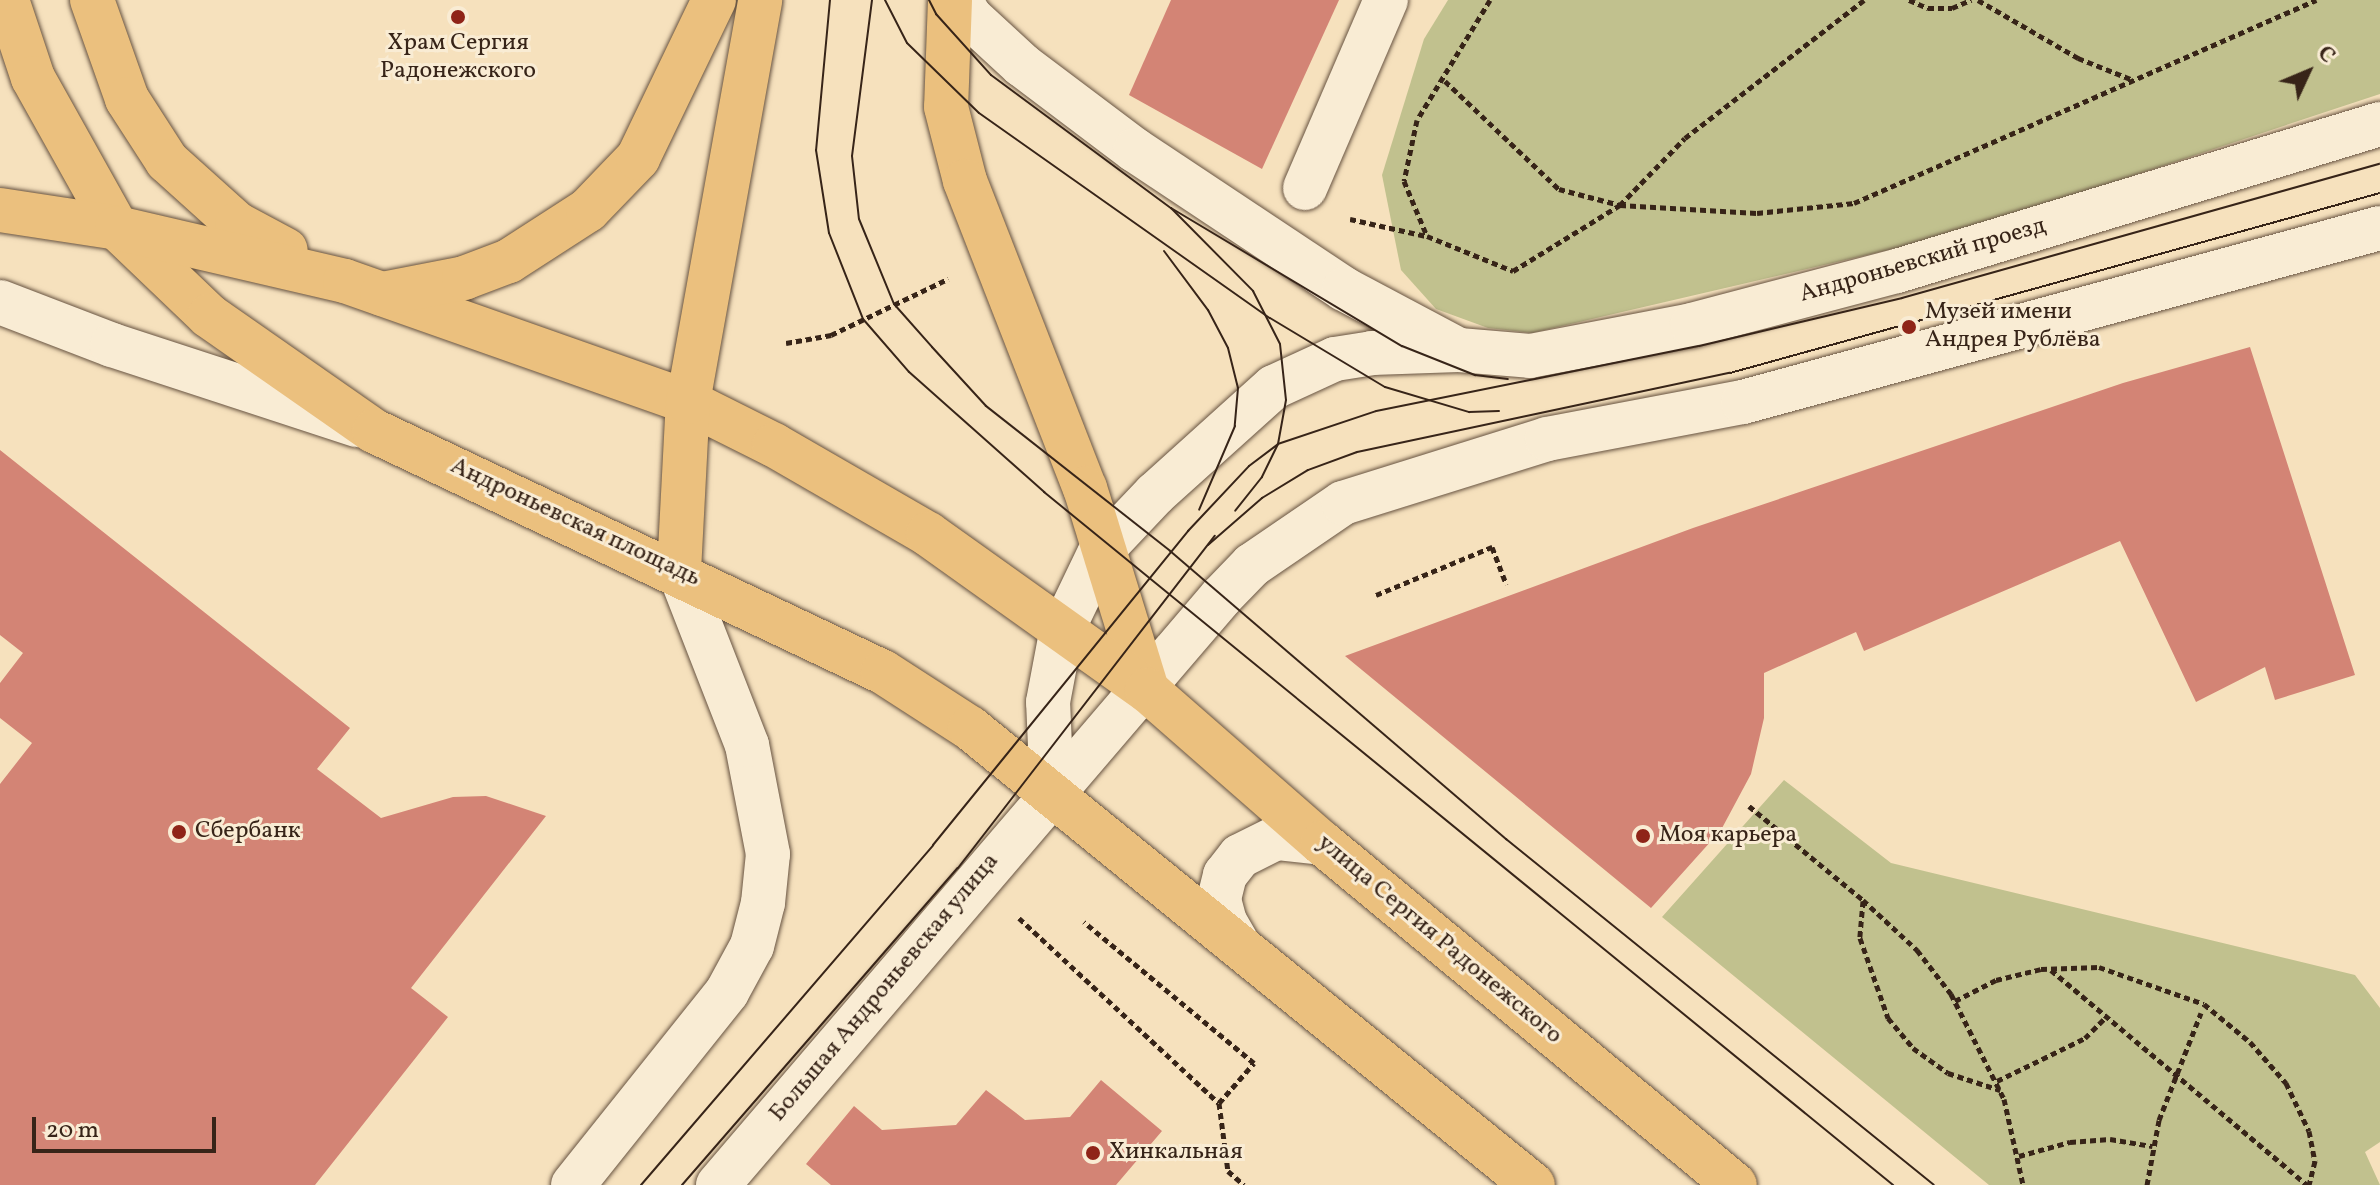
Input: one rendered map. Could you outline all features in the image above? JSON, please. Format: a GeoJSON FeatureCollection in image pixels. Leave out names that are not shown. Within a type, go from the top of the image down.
{"type":"FeatureCollection","features":[{"type":"Feature","properties":{"kind":"main road","name":"Андроньевская площадь"},"geometry":{"type":"LineString","coordinates":[[7,0],[33,78],[117,228],[209,316],[374,431],[679,571],[883,672],[970,728],[1052,792]]}},
{"type":"Feature","properties":{"kind":"main road"},"geometry":{"type":"LineString","coordinates":[[92,0],[127,99],[167,161],[237,224],[363,287],[464,278],[509,261],[588,210],[638,158],[714,0]]}},
{"type":"Feature","properties":{"kind":"main road"},"geometry":{"type":"LineString","coordinates":[[679,571],[688,402],[760,0]]}},
{"type":"Feature","properties":{"kind":"main road"},"geometry":{"type":"LineString","coordinates":[[950,0],[946,107],[965,181],[1085,488],[1100,552],[1147,690]]}},
{"type":"Feature","properties":{"kind":"main road"},"geometry":{"type":"LineString","coordinates":[[0,210],[117,228],[363,287],[688,402],[928,534],[1061,633],[1147,690]]}},
{"type":"Feature","properties":{"kind":"main road","name":"улица Сергия Радонежского"},"geometry":{"type":"LineString","coordinates":[[1147,690],[1322,843],[1735,1185]]}},
{"type":"Feature","properties":{"kind":"main road"},"geometry":{"type":"LineString","coordinates":[[1052,792],[1533,1185]]}},
{"type":"Feature","properties":{"kind":"street"},"geometry":{"type":"LineString","coordinates":[[960,0],[971,18],[1022,65],[1135,150],[1344,289],[1459,350]]}},
{"type":"Feature","properties":{"kind":"street"},"geometry":{"type":"LineString","coordinates":[[1305,188],[1386,0]]}},
{"type":"Feature","properties":{"kind":"street","name":"Андроньевский проезд"},"geometry":{"type":"LineString","coordinates":[[1459,350],[1530,356],[1692,325],[1897,271],[2380,124]]}},
{"type":"Feature","properties":{"kind":"street","name":"Большая Андроньевская улица"},"geometry":{"type":"LineString","coordinates":[[718,1185],[1052,792],[1147,690],[1252,565],[1343,503],[1533,443],[1743,402],[2380,228]]}},
{"type":"Feature","properties":{"kind":"street"},"geometry":{"type":"LineString","coordinates":[[0,302],[112,345],[374,431]]}},
{"type":"Feature","properties":{"kind":"street"},"geometry":{"type":"LineString","coordinates":[[1052,792],[1048,702],[1061,633],[1100,552],[1155,494],[1274,387],[1335,359],[1459,350]]}},
{"type":"Feature","properties":{"kind":"street"},"geometry":{"type":"LineString","coordinates":[[573,1185],[727,992],[752,946],[763,903],[768,854],[747,745],[679,571]]}},
{"type":"Feature","properties":{"kind":"street"},"geometry":{"type":"LineString","coordinates":[[1239,946],[1225,922],[1219,899],[1225,875],[1240,856],[1276,838],[1322,843]]}},
{"type":"Feature","properties":{"kind":"path"},"geometry":{"type":"LineString","coordinates":[[1490,0],[1445,81],[1417,120],[1404,181],[1427,236],[1513,271],[1620,205],[1685,138],[1864,0]]}},
{"type":"Feature","properties":{"kind":"path"},"geometry":{"type":"LineString","coordinates":[[1909,0],[1928,8],[1952,8],[1971,0]]}},
{"type":"Feature","properties":{"kind":"path"},"geometry":{"type":"LineString","coordinates":[[1978,0],[2078,58],[2134,80]]}},
{"type":"Feature","properties":{"kind":"path"},"geometry":{"type":"LineString","coordinates":[[1445,81],[1559,189],[1620,205],[1757,213],[1854,203],[2316,0]]}},
{"type":"Feature","properties":{"kind":"path"},"geometry":{"type":"LineString","coordinates":[[786,343],[831,335],[950,278]]}},
{"type":"Feature","properties":{"kind":"path"},"geometry":{"type":"LineString","coordinates":[[1376,595],[1492,547],[1506,584]]}},
{"type":"Feature","properties":{"kind":"path"},"geometry":{"type":"LineString","coordinates":[[1749,806],[1863,900],[1917,950],[1955,1001],[1997,1081],[2019,1156],[2023,1185]]}},
{"type":"Feature","properties":{"kind":"path"},"geometry":{"type":"LineString","coordinates":[[1863,900],[1860,938],[1888,1018],[1913,1048],[1948,1073],[2000,1090]]}},
{"type":"Feature","properties":{"kind":"path"},"geometry":{"type":"LineString","coordinates":[[1007,907],[1219,1103],[1228,1171],[1244,1185]]}},
{"type":"Feature","properties":{"kind":"path"},"geometry":{"type":"LineString","coordinates":[[1084,922],[1254,1063],[1219,1103]]}},
{"type":"Feature","properties":{"kind":"path"},"geometry":{"type":"LineString","coordinates":[[1955,1001],[1996,980],[2050,969],[2099,967],[2143,979],[2204,1004],[2250,1042],[2286,1083],[2309,1131],[2315,1161],[2308,1185],[2050,969]]}},
{"type":"Feature","properties":{"kind":"path"},"geometry":{"type":"LineString","coordinates":[[2147,1185],[2152,1146],[2201,1013]]}},
{"type":"Feature","properties":{"kind":"path"},"geometry":{"type":"LineString","coordinates":[[1997,1081],[2085,1038],[2106,1017]]}},
{"type":"Feature","properties":{"kind":"path"},"geometry":{"type":"LineString","coordinates":[[2019,1156],[2070,1142],[2110,1139],[2152,1146]]}},
{"type":"Feature","properties":{"kind":"green space"},"geometry":{"type":"Polygon","coordinates":[[[1448,0],[2380,0],[2380,94],[1957,234],[1532,333],[1488,328],[1436,309],[1401,270],[1382,175],[1424,39],[1448,0]]]}},
{"type":"Feature","properties":{"kind":"green space"},"geometry":{"type":"Polygon","coordinates":[[[1784,780],[1891,863],[2355,975],[2380,1008],[2380,1142],[2365,1152],[2380,1185],[1989,1185],[1662,917],[1784,780]]]}},
{"type":"Feature","properties":{"kind":"building"},"geometry":{"type":"Polygon","coordinates":[[[1171,0],[1339,0],[1262,169],[1129,95],[1171,0]]]}},
{"type":"Feature","properties":{"kind":"building"},"geometry":{"type":"Polygon","coordinates":[[[2250,347],[2355,675],[2275,700],[2265,667],[2196,702],[2120,541],[1864,651],[1856,632],[1764,673],[1764,718],[1751,774],[1721,830],[1651,908],[1345,656],[1693,528],[2123,383],[2250,347]]]}},
{"type":"Feature","properties":{"kind":"building"},"geometry":{"type":"Polygon","coordinates":[[[0,450],[350,728],[317,769],[381,818],[453,797],[486,796],[546,816],[411,988],[448,1017],[315,1185],[0,1185],[0,784],[32,743],[0,718],[0,683],[23,653],[0,635],[0,450]]]}},
{"type":"Feature","properties":{"kind":"building"},"geometry":{"type":"Polygon","coordinates":[[[1101,1080],[1162,1131],[1116,1185],[831,1185],[806,1164],[854,1106],[882,1130],[956,1125],[986,1090],[1025,1120],[1070,1117],[1101,1080]]]}},
{"type":"Feature","properties":{"kind":"tram line"},"geometry":{"type":"LineString","coordinates":[[830,0],[816,150],[829,233],[863,319],[909,372],[1044,492],[1893,1185]]}},
{"type":"Feature","properties":{"kind":"tram line"},"geometry":{"type":"LineString","coordinates":[[872,0],[852,156],[859,219],[894,304],[932,347],[986,406],[1170,551],[1506,839],[1934,1185]]}},
{"type":"Feature","properties":{"kind":"tram line"},"geometry":{"type":"LineString","coordinates":[[885,0],[907,43],[979,113],[1270,318],[1385,387],[1469,412],[1499,411]]}},
{"type":"Feature","properties":{"kind":"tram line"},"geometry":{"type":"LineString","coordinates":[[929,0],[936,14],[991,75],[1171,208],[1402,346],[1475,375],[1508,379]]}},
{"type":"Feature","properties":{"kind":"tram line"},"geometry":{"type":"LineString","coordinates":[[641,1185],[933,845],[1188,531],[1249,466],[1278,444],[1376,411],[1699,346],[1902,298],[2380,164]]}},
{"type":"Feature","properties":{"kind":"tram line"},"geometry":{"type":"LineString","coordinates":[[1208,545],[1262,498],[1308,470],[1357,452],[1730,373],[2380,193]]}},
{"type":"Feature","properties":{"kind":"tram line"},"geometry":{"type":"LineString","coordinates":[[1171,208],[1253,291],[1280,344],[1286,400],[1278,444],[1262,477],[1235,511]]}},
{"type":"Feature","properties":{"kind":"tram line"},"geometry":{"type":"LineString","coordinates":[[1164,251],[1208,310],[1228,348],[1238,388],[1235,426],[1199,510]]}},
{"type":"Feature","properties":{"kind":"tram line"},"geometry":{"type":"LineString","coordinates":[[682,1185],[958,868],[1215,536]]}},
{"type":"Feature","properties":{"kind":"place","name":"Храм Сергия Радонежского"},"geometry":{"type":"Point","coordinates":[458,17]}},
{"type":"Feature","properties":{"kind":"place","name":"Музей имени Андрея Рублёва"},"geometry":{"type":"Point","coordinates":[1909,327]}},
{"type":"Feature","properties":{"kind":"place","name":"Сбербанк"},"geometry":{"type":"Point","coordinates":[179,832]}},
{"type":"Feature","properties":{"kind":"place","name":"Моя карьера"},"geometry":{"type":"Point","coordinates":[1643,836]}},
{"type":"Feature","properties":{"kind":"place","name":"Хинкальная"},"geometry":{"type":"Point","coordinates":[1093,1153]}}]}
